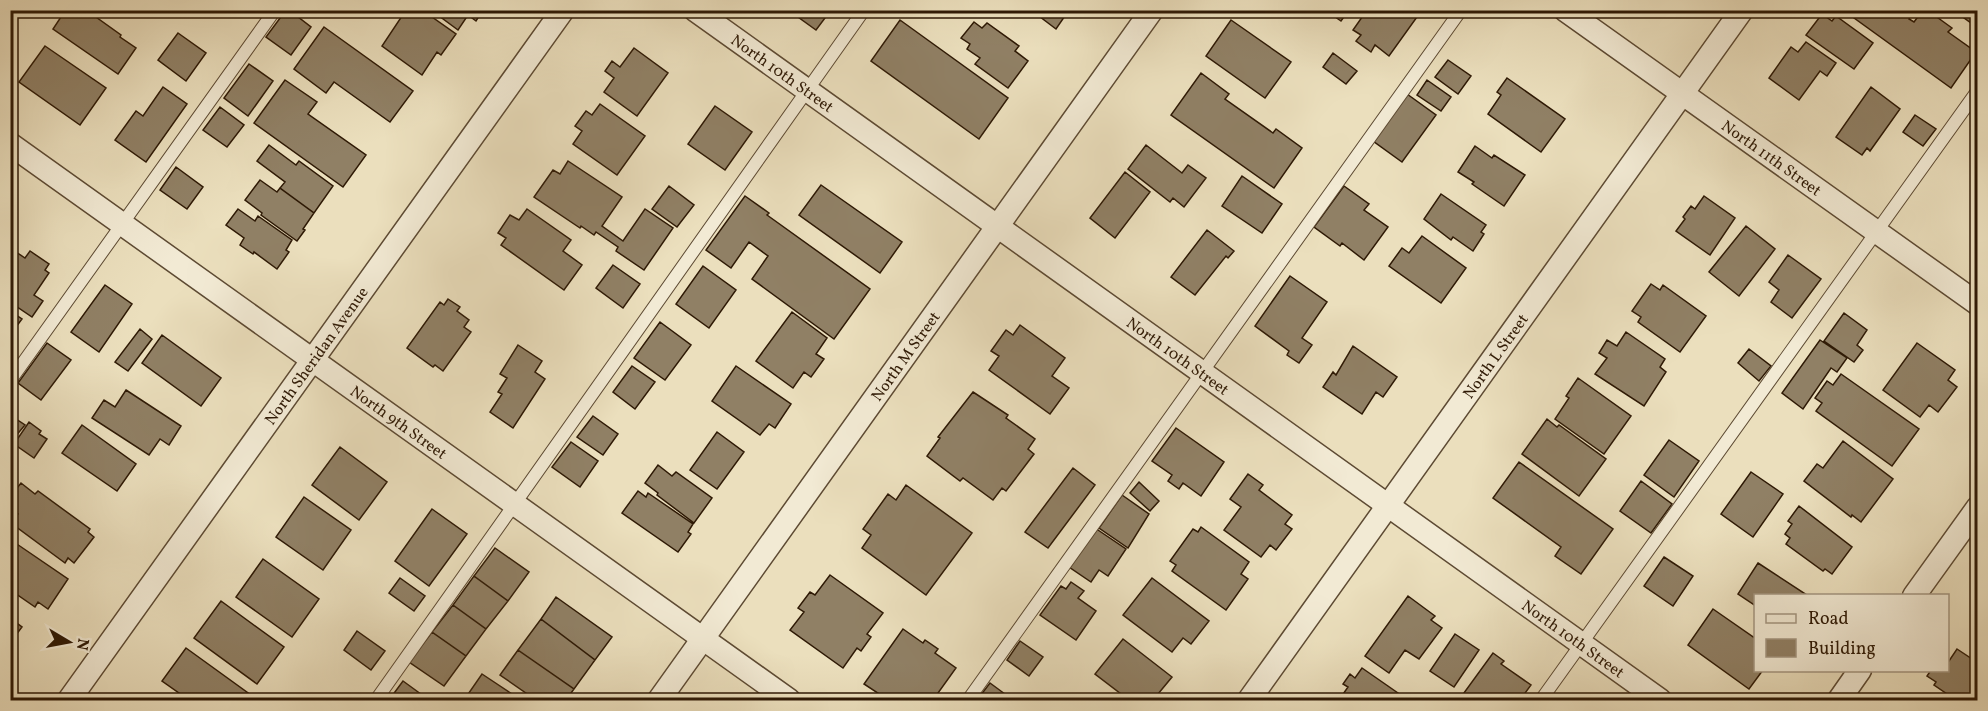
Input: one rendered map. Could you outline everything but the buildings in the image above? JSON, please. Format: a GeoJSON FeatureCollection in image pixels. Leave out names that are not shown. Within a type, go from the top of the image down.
{"type":"FeatureCollection","features":[{"type":"Feature","properties":{"kind":"street","name":"North Sheridan Avenue"},"geometry":{"type":"LineString","coordinates":[[69,700],[562,10]]}},
{"type":"Feature","properties":{"kind":"street","name":"North 10th Street"},"geometry":{"type":"LineString","coordinates":[[695,10],[1660,700]]}},
{"type":"Feature","properties":{"kind":"street","name":"North M Street"},"geometry":{"type":"LineString","coordinates":[[659,700],[1152,10]]}},
{"type":"Feature","properties":{"kind":"street","name":"North 11th Street"},"geometry":{"type":"LineString","coordinates":[[1565,10],[1977,304]]}},
{"type":"Feature","properties":{"kind":"street","name":"North L Street"},"geometry":{"type":"LineString","coordinates":[[1249,700],[1742,10]]}},
{"type":"Feature","properties":{"kind":"street","name":"North 9th Street"},"geometry":{"type":"LineString","coordinates":[[10,144],[789,700]]}},
{"type":"Feature","properties":{"kind":"street"},"geometry":{"type":"LineString","coordinates":[[1915,594],[1977,507]]}},
{"type":"Feature","properties":{"kind":"street"},"geometry":{"type":"LineString","coordinates":[[1839,700],[1859,672]]}},
{"type":"Feature","properties":{"kind":"lane"},"geometry":{"type":"LineString","coordinates":[[10,381],[275,10]]}},
{"type":"Feature","properties":{"kind":"lane"},"geometry":{"type":"LineString","coordinates":[[376,700],[864,10]]}},
{"type":"Feature","properties":{"kind":"lane"},"geometry":{"type":"LineString","coordinates":[[968,700],[1461,10]]}},
{"type":"Feature","properties":{"kind":"lane"},"geometry":{"type":"LineString","coordinates":[[1541,700],[1977,90]]}}]}
